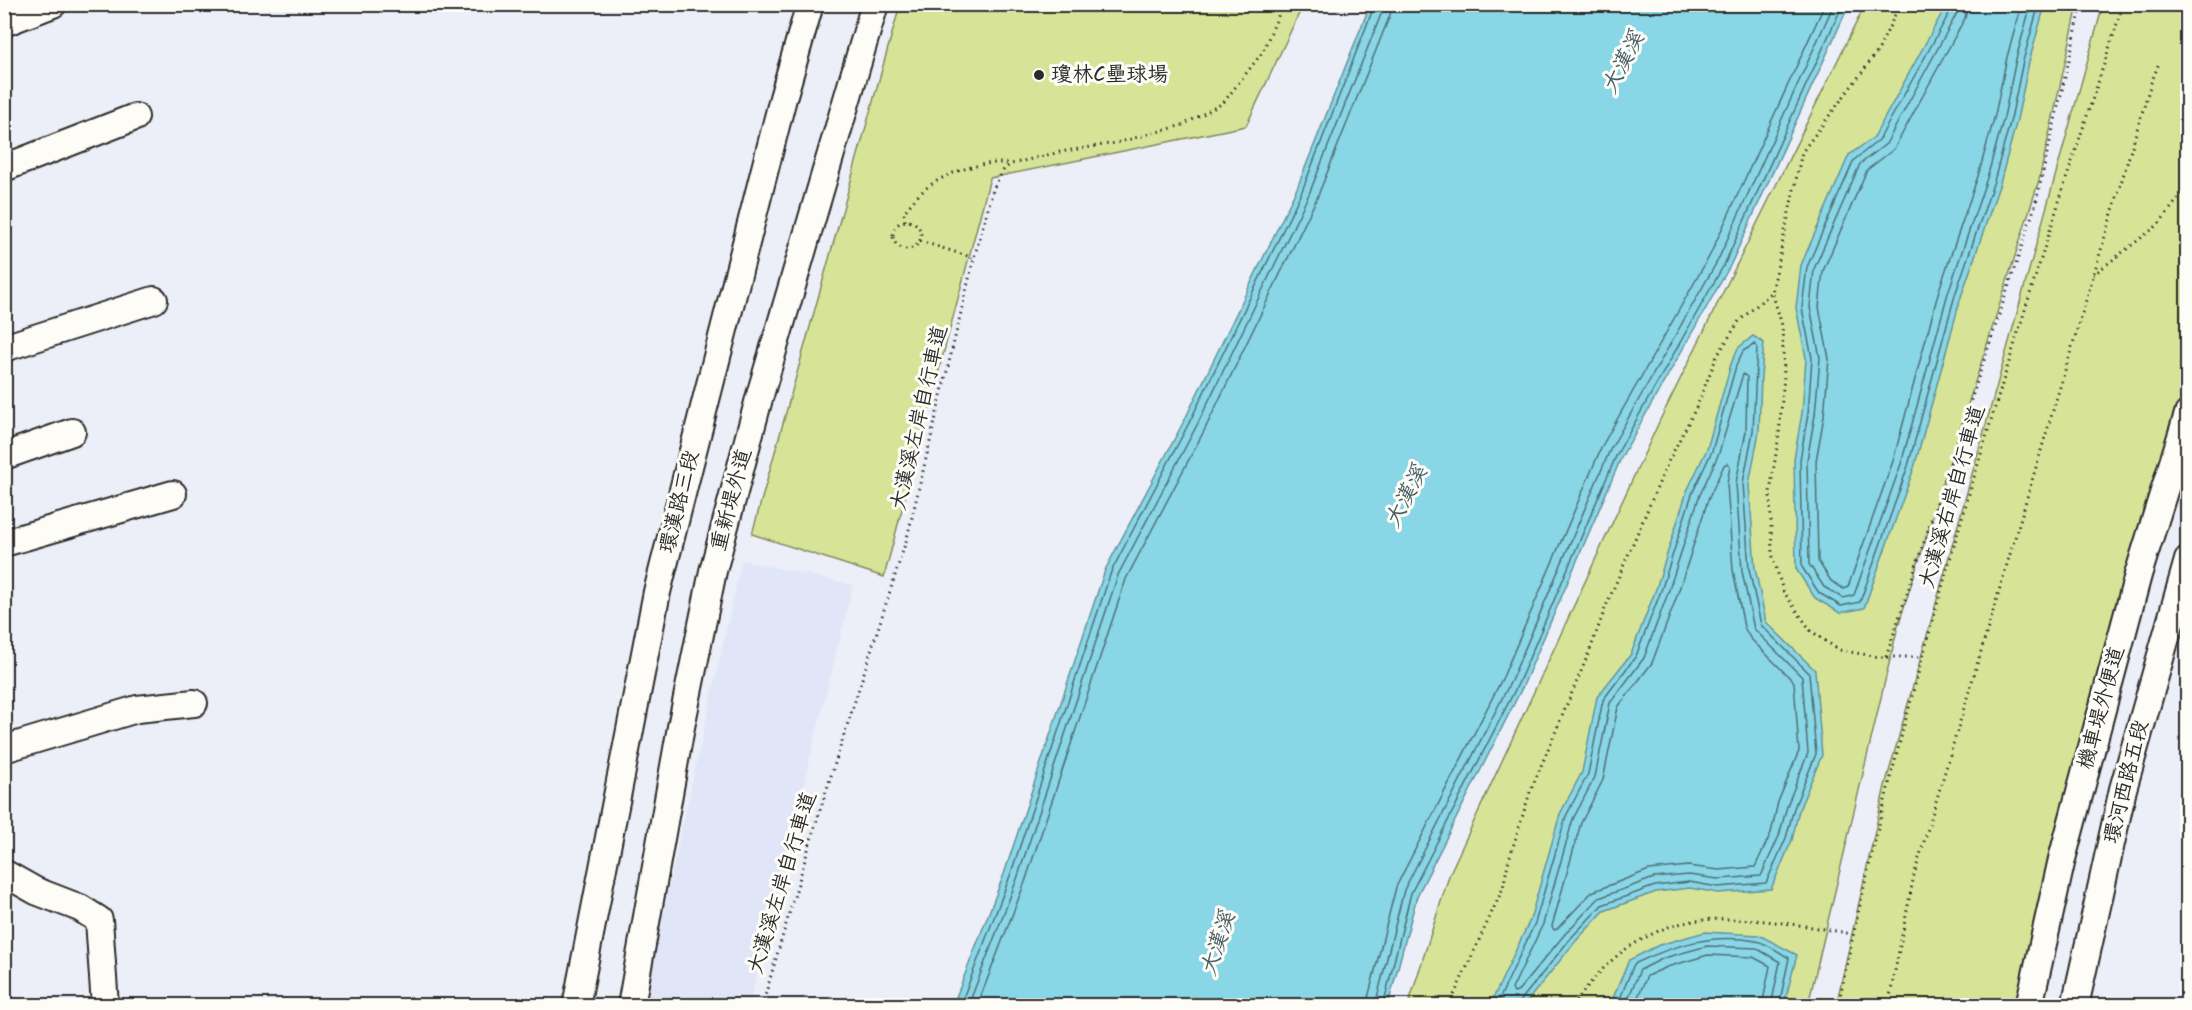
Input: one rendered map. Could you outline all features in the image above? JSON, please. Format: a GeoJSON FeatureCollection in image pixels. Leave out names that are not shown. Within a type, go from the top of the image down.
{"type":"FeatureCollection","features":[{"type":"Feature","properties":{"kind":"street"},"geometry":{"type":"LineString","coordinates":[[4,23],[53,4]]}},
{"type":"Feature","properties":{"kind":"street","name":"環漢路三段"},"geometry":{"type":"LineString","coordinates":[[576,1005],[657,592],[783,98],[810,4]]}},
{"type":"Feature","properties":{"kind":"street","name":"重新堤外道"},"geometry":{"type":"LineString","coordinates":[[631,1005],[681,727],[713,571],[760,394],[875,4]]}},
{"type":"Feature","properties":{"kind":"street"},"geometry":{"type":"LineString","coordinates":[[4,168],[135,117]]}},
{"type":"Feature","properties":{"kind":"street"},"geometry":{"type":"LineString","coordinates":[[4,348],[154,300]]}},
{"type":"Feature","properties":{"kind":"street","name":"機車堤外便道"},"geometry":{"type":"LineString","coordinates":[[2029,1005],[2061,859],[2138,575],[2187,414]]}},
{"type":"Feature","properties":{"kind":"street"},"geometry":{"type":"LineString","coordinates":[[4,456],[72,432]]}},
{"type":"Feature","properties":{"kind":"street"},"geometry":{"type":"LineString","coordinates":[[4,543],[173,494]]}},
{"type":"Feature","properties":{"kind":"street","name":"環河西路五段"},"geometry":{"type":"LineString","coordinates":[[2075,1005],[2123,789],[2187,560]]}},
{"type":"Feature","properties":{"kind":"street"},"geometry":{"type":"LineString","coordinates":[[4,749],[137,709],[194,703]]}},
{"type":"Feature","properties":{"kind":"street"},"geometry":{"type":"LineString","coordinates":[[4,873],[36,891],[80,908],[99,920],[105,1005]]}},
{"type":"Feature","properties":{"kind":"path"},"geometry":{"type":"LineString","coordinates":[[904,221],[904,212],[924,190],[970,167],[999,161],[1011,164],[1060,152],[1116,143],[1183,125],[1223,103],[1262,54],[1278,16],[1280,4]]}},
{"type":"Feature","properties":{"kind":"path"},"geometry":{"type":"LineString","coordinates":[[1900,4],[1878,51],[1802,152],[1772,292],[1782,326],[1784,376],[1779,435],[1770,492],[1772,554],[1783,591],[1811,631],[1839,650],[1886,657],[1923,657]]}},
{"type":"Feature","properties":{"kind":"path"},"geometry":{"type":"LineString","coordinates":[[1886,657],[2036,206],[2082,4]]}},
{"type":"Feature","properties":{"kind":"path","name":"大漢溪右岸自行車道"},"geometry":{"type":"LineString","coordinates":[[1838,1005],[1852,934],[1901,735],[1962,515],[2123,4]]}},
{"type":"Feature","properties":{"kind":"path"},"geometry":{"type":"LineString","coordinates":[[1888,1005],[1914,875],[2092,275],[2159,63]]}},
{"type":"Feature","properties":{"kind":"path","name":"大漢溪左岸自行車道"},"geometry":{"type":"LineString","coordinates":[[762,1005],[815,826],[907,538],[974,258],[994,187],[1004,169],[1011,164]]}},
{"type":"Feature","properties":{"kind":"path"},"geometry":{"type":"LineString","coordinates":[[2092,275],[2158,225],[2187,186]]}},
{"type":"Feature","properties":{"kind":"path"},"geometry":{"type":"LineString","coordinates":[[904,221],[916,224],[921,235],[916,245],[906,248],[896,243],[894,236],[894,230],[898,224],[904,221]]}},
{"type":"Feature","properties":{"kind":"path"},"geometry":{"type":"LineString","coordinates":[[920,241],[974,258]]}},
{"type":"Feature","properties":{"kind":"path"},"geometry":{"type":"LineString","coordinates":[[1449,1005],[1499,898],[1530,792],[1622,567],[1669,460],[1696,408],[1717,356],[1739,321],[1772,292]]}},
{"type":"Feature","properties":{"kind":"path"},"geometry":{"type":"LineString","coordinates":[[1572,1005],[1597,973],[1629,947],[1675,925],[1713,919],[1764,922],[1852,934]]}},
{"type":"Feature","properties":{"kind":"shaded area"},"geometry":{"type":"Polygon","coordinates":[[[742,560],[853,585],[749,1005],[647,1005],[655,948],[742,560]]]}},
{"type":"Feature","properties":{"kind":"green space"},"geometry":{"type":"Polygon","coordinates":[[[900,5],[1303,5],[1246,126],[990,178],[884,577],[752,534],[900,5]]]}},
{"type":"Feature","properties":{"kind":"green space"},"geometry":{"type":"Polygon","coordinates":[[[1865,5],[2078,5],[2039,180],[1898,626],[1808,1005],[1408,1006],[1450,873],[1660,420],[1865,5]]]}},
{"type":"Feature","properties":{"kind":"green space"},"geometry":{"type":"Polygon","coordinates":[[[2103,5],[2187,5],[2187,402],[2034,1005],[1836,1006],[1885,786],[2103,5]]]}},
{"type":"Feature","properties":{"kind":"water"},"geometry":{"type":"Polygon","coordinates":[[[1947,4],[2045,5],[2000,183],[1961,297],[1914,468],[1864,608],[1840,613],[1815,598],[1796,569],[1794,459],[1802,413],[1806,358],[1796,308],[1801,265],[1849,155],[1874,137],[1947,4]]]}},
{"type":"Feature","properties":{"kind":"water","name":"大漢溪"},"geometry":{"type":"Polygon","coordinates":[[[1370,5],[1849,5],[1730,266],[1622,456],[1523,686],[1417,896],[1388,1005],[953,1005],[1004,874],[1105,570],[1185,419],[1297,188],[1370,5]]]}},
{"type":"Feature","properties":{"kind":"water"},"geometry":{"type":"Polygon","coordinates":[[[1753,336],[1764,343],[1759,432],[1749,484],[1755,568],[1766,622],[1815,670],[1822,755],[1799,810],[1792,840],[1771,889],[1718,893],[1690,888],[1656,892],[1604,911],[1575,942],[1524,1005],[1490,1005],[1530,920],[1560,814],[1582,772],[1597,697],[1631,654],[1656,589],[1687,491],[1707,449],[1731,364],[1738,348],[1753,336]]]}},
{"type":"Feature","properties":{"kind":"water"},"geometry":{"type":"Polygon","coordinates":[[[1705,932],[1759,935],[1797,955],[1784,1005],[1610,1005],[1629,960],[1659,945],[1705,932]]]}},
{"type":"Feature","properties":{"kind":"place","name":"瓊林C壘球場"},"geometry":{"type":"Point","coordinates":[1039,75]}}]}
